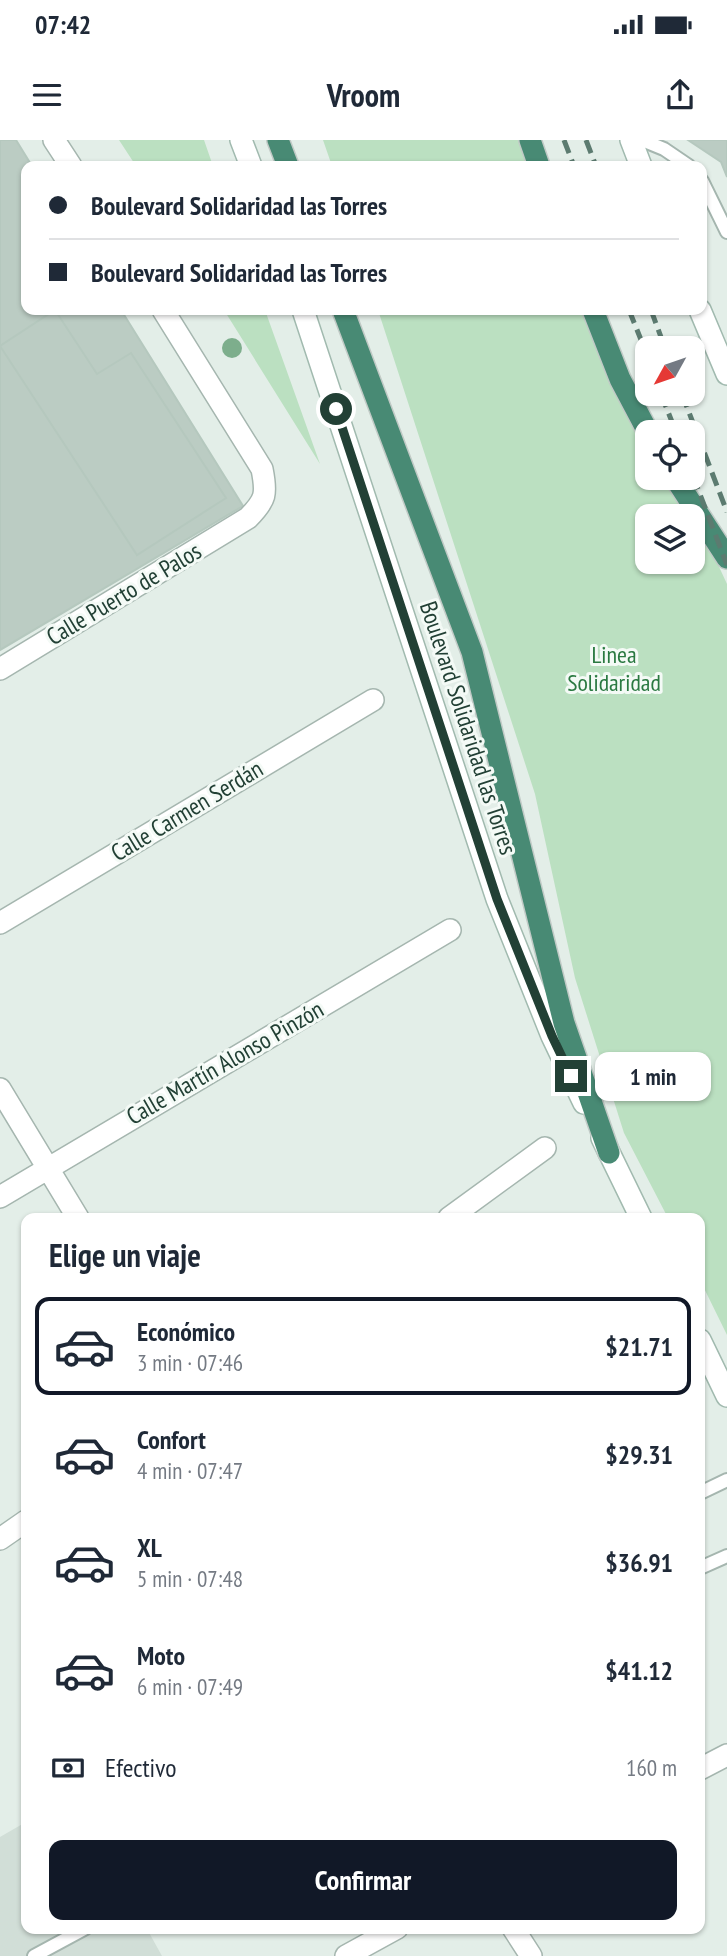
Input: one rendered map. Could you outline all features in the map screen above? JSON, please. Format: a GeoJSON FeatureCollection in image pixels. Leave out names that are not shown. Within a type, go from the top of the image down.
{"type":"FeatureCollection","features":[{"type":"Feature","properties":{"kind":"highway"},"geometry":{"type":"LineString","coordinates":[[278,140],[286,161]]}},
{"type":"Feature","properties":{"kind":"highway"},"geometry":{"type":"LineString","coordinates":[[530,140],[537,161]]}},
{"type":"Feature","properties":{"kind":"highway","name":"Boulevard Solidaridad las Torres"},"geometry":{"type":"LineString","coordinates":[[345,315],[472,652],[564,1023],[609,1153]]}},
{"type":"Feature","properties":{"kind":"highway"},"geometry":{"type":"LineString","coordinates":[[595,315],[620,379],[642,420]]}},
{"type":"Feature","properties":{"kind":"highway"},"geometry":{"type":"LineString","coordinates":[[683,490],[727,558]]}},
{"type":"Feature","properties":{"kind":"street"},"geometry":{"type":"LineString","coordinates":[[54,140],[68,161]]}},
{"type":"Feature","properties":{"kind":"street"},"geometry":{"type":"LineString","coordinates":[[241,140],[249,161]]}},
{"type":"Feature","properties":{"kind":"street"},"geometry":{"type":"LineString","coordinates":[[631,140],[639,161]]}},
{"type":"Feature","properties":{"kind":"street","name":"Calle Puerto de Palos"},"geometry":{"type":"LineString","coordinates":[[0,669],[248,518],[262,504],[266,489],[262,469],[166,315]]}},
{"type":"Feature","properties":{"kind":"street","name":"Boulevard Solidaridad las Torres"},"geometry":{"type":"LineString","coordinates":[[305,315],[501,910],[552,1036],[639,1213]]}},
{"type":"Feature","properties":{"kind":"street"},"geometry":{"type":"LineString","coordinates":[[703,315],[727,374]]}},
{"type":"Feature","properties":{"kind":"street","name":"Calle Carmen Serdán"},"geometry":{"type":"LineString","coordinates":[[0,923],[373,700]]}},
{"type":"Feature","properties":{"kind":"street","name":"Calle Martín Alonso Pinzón"},"geometry":{"type":"LineString","coordinates":[[0,1196],[450,930]]}},
{"type":"Feature","properties":{"kind":"street"},"geometry":{"type":"LineString","coordinates":[[0,1089],[75,1213]]}},
{"type":"Feature","properties":{"kind":"street"},"geometry":{"type":"LineString","coordinates":[[456,1213],[545,1148]]}},
{"type":"Feature","properties":{"kind":"street"},"geometry":{"type":"LineString","coordinates":[[705,1350],[727,1396]]}},
{"type":"Feature","properties":{"kind":"street"},"geometry":{"type":"LineString","coordinates":[[0,1539],[21,1524]]}},
{"type":"Feature","properties":{"kind":"street"},"geometry":{"type":"LineString","coordinates":[[705,1766],[727,1755]]}},
{"type":"Feature","properties":{"kind":"street"},"geometry":{"type":"LineString","coordinates":[[346,1956],[386,1934]]}},
{"type":"Feature","properties":{"kind":"street"},"geometry":{"type":"LineString","coordinates":[[517,1934],[531,1956]]}},
{"type":"Feature","properties":{"kind":"lane"},"geometry":{"type":"LineString","coordinates":[[642,140],[664,149],[682,161]]}},
{"type":"Feature","properties":{"kind":"lane"},"geometry":{"type":"LineString","coordinates":[[707,191],[727,232]]}},
{"type":"Feature","properties":{"kind":"lane"},"geometry":{"type":"LineString","coordinates":[[705,1491],[727,1480]]}},
{"type":"Feature","properties":{"kind":"lane"},"geometry":{"type":"LineString","coordinates":[[705,1566],[727,1556]]}},
{"type":"Feature","properties":{"kind":"lane"},"geometry":{"type":"LineString","coordinates":[[34,1956],[75,1934]]}},
{"type":"Feature","properties":{"kind":"shaded area"},"geometry":{"type":"Polygon","coordinates":[[[21,1825],[21,1934],[150,1934],[162,1956],[0,1956],[0,1837],[21,1825]]]}},
{"type":"Feature","properties":{"kind":"green space"},"geometry":{"type":"Polygon","coordinates":[[[119,140],[204,140],[211,161],[133,161],[119,140]]]}},
{"type":"Feature","properties":{"kind":"green space"},"geometry":{"type":"Polygon","coordinates":[[[323,140],[524,140],[534,161],[330,161],[323,140]]]}},
{"type":"Feature","properties":{"kind":"green space"},"geometry":{"type":"Polygon","coordinates":[[[227,315],[267,315],[320,464],[227,315]]]}},
{"type":"Feature","properties":{"kind":"green space","name":"Linea Solidaridad"},"geometry":{"type":"Polygon","coordinates":[[[380,315],[603,315],[635,384],[635,406],[645,406],[651,420],[635,420],[635,490],[684,490],[690,504],[635,504],[635,574],[705,574],[705,536],[727,584],[727,1335],[705,1290],[705,1213],[665,1213],[624,1133],[575,978],[535,794],[380,315]]]}},
{"type":"Feature","properties":{"kind":"building"},"geometry":{"type":"Polygon","coordinates":[[[0,140],[16,140],[29,161],[21,161],[21,315],[124,315],[243,506],[0,650],[0,140]]]}},
{"type":"Feature","properties":{"kind":"building"},"geometry":{"type":"Polygon","coordinates":[[[688,140],[727,140],[727,177],[721,162],[688,140]]]}},
{"type":"Feature","properties":{"kind":"building"},"geometry":{"type":"Polygon","coordinates":[[[47,315],[58,315],[97,374],[131,353],[226,498],[137,555],[0,346],[47,315]]]}},
{"type":"Feature","properties":{"kind":"railway"},"geometry":{"type":"LineString","coordinates":[[564,140],[572,161]]}},
{"type":"Feature","properties":{"kind":"railway"},"geometry":{"type":"LineString","coordinates":[[586,140],[594,161]]}},
{"type":"Feature","properties":{"kind":"railway"},"geometry":{"type":"LineString","coordinates":[[631,315],[640,336]]}},
{"type":"Feature","properties":{"kind":"railway"},"geometry":{"type":"LineString","coordinates":[[653,315],[661,336]]}},
{"type":"Feature","properties":{"kind":"railway"},"geometry":{"type":"LineString","coordinates":[[666,406],[671,420]]}},
{"type":"Feature","properties":{"kind":"railway"},"geometry":{"type":"LineString","coordinates":[[687,406],[727,512]]}},
{"type":"Feature","properties":{"kind":"railway"},"geometry":{"type":"LineString","coordinates":[[698,490],[727,565]]}},
{"type":"Feature","properties":{"kind":"route"},"geometry":{"type":"LineString","coordinates":[[336,409],[497,899],[552,1036],[571,1076]]}}]}
